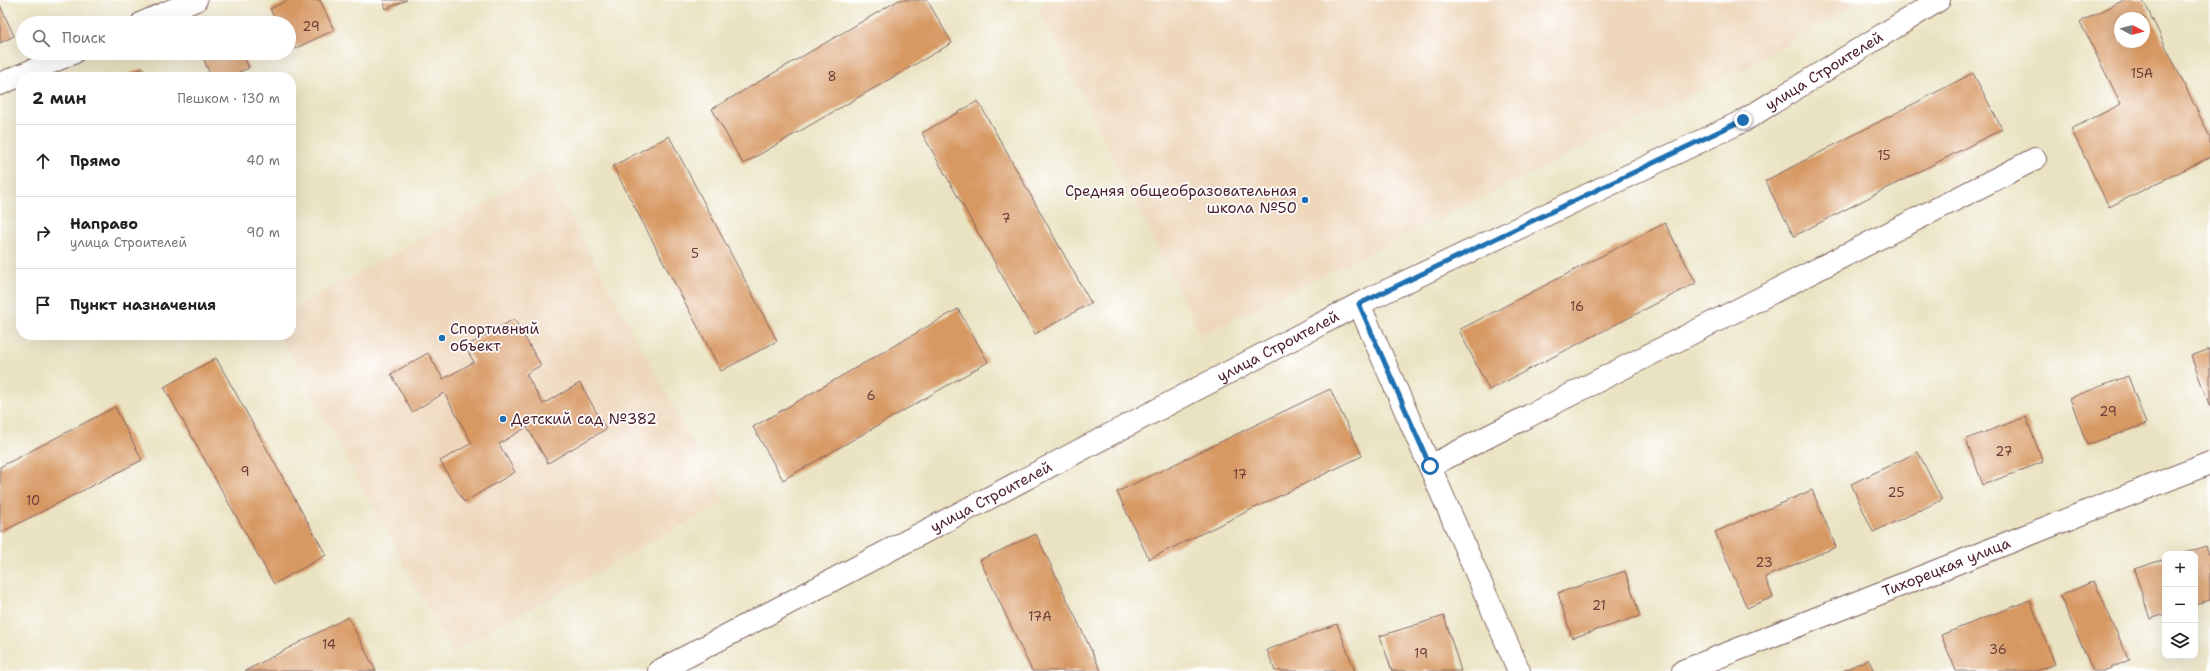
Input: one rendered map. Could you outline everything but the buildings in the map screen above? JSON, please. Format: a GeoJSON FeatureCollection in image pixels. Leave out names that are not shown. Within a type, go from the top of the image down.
{"type":"FeatureCollection","features":[{"type":"Feature","properties":{"kind":"street"},"geometry":{"type":"LineString","coordinates":[[158,16],[196,0]]}},
{"type":"Feature","properties":{"kind":"street","name":"улица Строителей"},"geometry":{"type":"LineString","coordinates":[[659,671],[1359,304],[1743,120],[1939,0]]}},
{"type":"Feature","properties":{"kind":"street"},"geometry":{"type":"LineString","coordinates":[[28,72],[56,60]]}},
{"type":"Feature","properties":{"kind":"street"},"geometry":{"type":"LineString","coordinates":[[0,84],[16,77]]}},
{"type":"Feature","properties":{"kind":"street"},"geometry":{"type":"LineString","coordinates":[[1430,466],[2035,159]]}},
{"type":"Feature","properties":{"kind":"street"},"geometry":{"type":"LineString","coordinates":[[1359,304],[1519,671]]}},
{"type":"Feature","properties":{"kind":"street","name":"Тихорецкая улица"},"geometry":{"type":"LineString","coordinates":[[1683,671],[2210,463]]}},
{"type":"Feature","properties":{"kind":"shaded area","name":"Средняя общеобразовательная школа №50"},"geometry":{"type":"Polygon","coordinates":[[[1047,0],[1862,0],[1750,65],[1201,335],[1039,8],[1047,0]]]}},
{"type":"Feature","properties":{"kind":"shaded area","name":"Детский сад №382"},"geometry":{"type":"Polygon","coordinates":[[[545,171],[725,502],[452,652],[283,340],[296,340],[296,307],[545,171]]]}},
{"type":"Feature","properties":{"kind":"place","name":"Средняя общеобразовательная школа №50"},"geometry":{"type":"Point","coordinates":[1305,200]}},
{"type":"Feature","properties":{"kind":"place","name":"Спортивный объект"},"geometry":{"type":"Point","coordinates":[442,338]}},
{"type":"Feature","properties":{"kind":"place","name":"Детский сад №382"},"geometry":{"type":"Point","coordinates":[503,419]}},
{"type":"Feature","properties":{"kind":"route"},"geometry":{"type":"LineString","coordinates":[[1430,466],[1359,304],[1743,120]]}}]}
